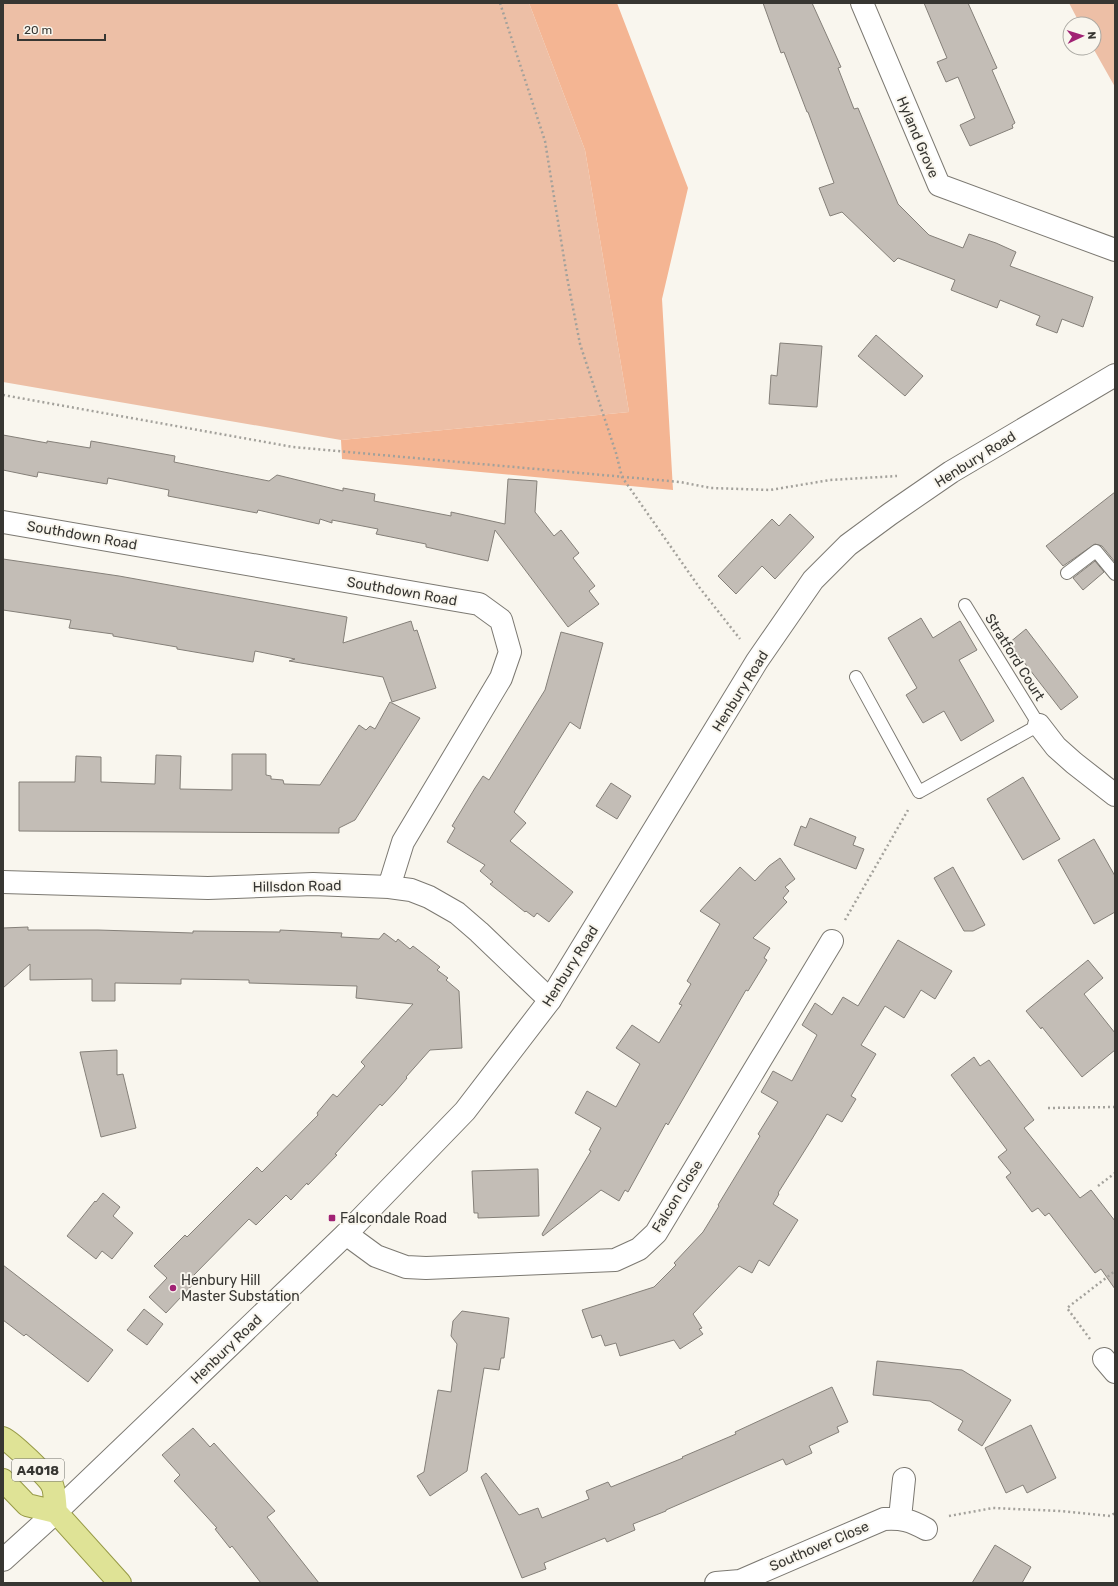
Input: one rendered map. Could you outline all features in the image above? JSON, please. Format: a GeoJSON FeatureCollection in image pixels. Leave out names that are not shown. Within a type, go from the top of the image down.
{"type":"FeatureCollection","features":[{"type":"Feature","properties":{"kind":"main road","name":"A4018"},"geometry":{"type":"LineString","coordinates":[[3,1438],[7,1439],[16,1447],[53,1485],[56,1512],[27,1505],[3,1480]]}},
{"type":"Feature","properties":{"kind":"main road"},"geometry":{"type":"LineString","coordinates":[[56,1512],[120,1583]]}},
{"type":"Feature","properties":{"kind":"street","name":"Hyland Grove"},"geometry":{"type":"LineString","coordinates":[[862,3],[939,186],[1115,250]]}},
{"type":"Feature","properties":{"kind":"street","name":"Henbury Road"},"geometry":{"type":"LineString","coordinates":[[3,1560],[56,1512],[346,1234],[465,1111],[550,1000],[757,661],[814,580],[848,545],[951,472],[1115,375]]}},
{"type":"Feature","properties":{"kind":"street","name":"Southdown Road"},"geometry":{"type":"LineString","coordinates":[[3,522],[479,604],[501,620],[510,652],[500,678],[403,842],[389,887]]}},
{"type":"Feature","properties":{"kind":"street"},"geometry":{"type":"LineString","coordinates":[[1039,725],[1056,747],[1115,795]]}},
{"type":"Feature","properties":{"kind":"street","name":"Hillsdon Road"},"geometry":{"type":"LineString","coordinates":[[3,882],[208,888],[313,884],[389,887],[411,890],[457,913],[550,1000]]}},
{"type":"Feature","properties":{"kind":"street","name":"Falcon Close"},"geometry":{"type":"LineString","coordinates":[[346,1234],[376,1256],[406,1267],[426,1268],[615,1260],[639,1249],[656,1233],[832,941]]}},
{"type":"Feature","properties":{"kind":"street"},"geometry":{"type":"LineString","coordinates":[[904,1479],[914,1523]]}},
{"type":"Feature","properties":{"kind":"street","name":"Southover Close"},"geometry":{"type":"LineString","coordinates":[[716,1583],[740,1581],[884,1519],[914,1523]]}},
{"type":"Feature","properties":{"kind":"lane"},"geometry":{"type":"LineString","coordinates":[[1067,573],[1096,550],[1115,574]]}},
{"type":"Feature","properties":{"kind":"lane","name":"Stratford Court"},"geometry":{"type":"LineString","coordinates":[[965,605],[1039,725]]}},
{"type":"Feature","properties":{"kind":"lane"},"geometry":{"type":"LineString","coordinates":[[856,677],[919,792],[1039,725]]}},
{"type":"Feature","properties":{"kind":"path"},"geometry":{"type":"LineString","coordinates":[[500,3],[545,141],[567,278],[580,344],[616,453],[622,477],[699,587],[757,661]]}},
{"type":"Feature","properties":{"kind":"path"},"geometry":{"type":"LineString","coordinates":[[3,395],[293,447],[680,482],[711,488],[770,490],[830,480],[898,476]]}},
{"type":"Feature","properties":{"kind":"path"},"geometry":{"type":"LineString","coordinates":[[832,941],[919,792]]}},
{"type":"Feature","properties":{"kind":"path"},"geometry":{"type":"LineString","coordinates":[[1048,1108],[1115,1108]]}},
{"type":"Feature","properties":{"kind":"path"},"geometry":{"type":"LineString","coordinates":[[1098,1186],[1115,1173]]}},
{"type":"Feature","properties":{"kind":"path"},"geometry":{"type":"LineString","coordinates":[[1110,1366],[1067,1308],[1115,1271]]}},
{"type":"Feature","properties":{"kind":"path"},"geometry":{"type":"LineString","coordinates":[[914,1523],[993,1508],[1060,1511],[1110,1516],[1115,1513]]}},
{"type":"Feature","properties":{"kind":"shaded area"},"geometry":{"type":"Polygon","coordinates":[[[3,3],[529,3],[585,150],[629,412],[341,440],[3,382],[3,3]]]}},
{"type":"Feature","properties":{"kind":"shaded area"},"geometry":{"type":"Polygon","coordinates":[[[529,3],[617,3],[688,188],[662,299],[673,490],[342,459],[341,440],[629,412],[585,150],[529,3]]]}},
{"type":"Feature","properties":{"kind":"shaded area"},"geometry":{"type":"Polygon","coordinates":[[[1069,3],[1115,3],[1115,87],[1098,56],[1102,56],[1102,16],[1076,16],[1069,3]]]}},
{"type":"Feature","properties":{"kind":"building"},"geometry":{"type":"Polygon","coordinates":[[[763,3],[812,3],[841,67],[838,68],[854,109],[858,108],[898,204],[929,235],[963,248],[969,234],[996,243],[1016,252],[1010,266],[1093,297],[1083,327],[1062,319],[1057,333],[1036,325],[1040,316],[1000,300],[997,308],[951,290],[955,280],[898,258],[894,262],[842,212],[830,216],[819,188],[834,183],[808,112],[784,52],[781,53],[763,3]]]}},
{"type":"Feature","properties":{"kind":"building"},"geometry":{"type":"Polygon","coordinates":[[[924,3],[968,3],[997,68],[992,70],[1015,123],[1012,125],[1013,128],[970,146],[960,125],[975,118],[958,77],[946,82],[937,62],[947,58],[924,3]]]}},
{"type":"Feature","properties":{"kind":"building"},"geometry":{"type":"Polygon","coordinates":[[[876,335],[923,376],[905,396],[858,356],[876,335]]]}},
{"type":"Feature","properties":{"kind":"building"},"geometry":{"type":"Polygon","coordinates":[[[780,343],[822,346],[817,407],[769,404],[771,375],[777,376],[780,343]]]}},
{"type":"Feature","properties":{"kind":"building"},"geometry":{"type":"Polygon","coordinates":[[[3,435],[47,443],[47,441],[90,448],[91,441],[175,456],[174,462],[269,481],[277,475],[343,491],[343,488],[375,494],[374,501],[451,516],[451,512],[505,524],[508,479],[537,481],[535,512],[554,536],[561,530],[579,553],[573,558],[595,586],[589,591],[599,604],[568,627],[495,530],[488,561],[426,547],[426,544],[376,534],[378,529],[332,520],[332,523],[320,519],[319,524],[258,510],[257,513],[168,496],[169,490],[108,478],[107,484],[38,472],[37,477],[3,470],[3,435]]]}},
{"type":"Feature","properties":{"kind":"building"},"geometry":{"type":"Polygon","coordinates":[[[1115,492],[1115,562],[1102,546],[1095,544],[1063,566],[1046,546],[1115,492]]]}},
{"type":"Feature","properties":{"kind":"building"},"geometry":{"type":"Polygon","coordinates":[[[790,514],[814,537],[775,579],[762,566],[736,594],[718,576],[772,519],[779,526],[790,514]]]}},
{"type":"Feature","properties":{"kind":"building"},"geometry":{"type":"Polygon","coordinates":[[[3,559],[119,576],[347,617],[343,643],[411,621],[414,631],[417,630],[436,688],[392,702],[383,677],[289,661],[295,659],[255,651],[253,662],[177,649],[177,647],[113,636],[113,634],[69,628],[71,620],[3,610],[3,559]]]}},
{"type":"Feature","properties":{"kind":"building"},"geometry":{"type":"Polygon","coordinates":[[[1095,561],[1104,572],[1083,590],[1073,578],[1095,561]]]}},
{"type":"Feature","properties":{"kind":"building"},"geometry":{"type":"Polygon","coordinates":[[[921,618],[933,638],[960,621],[977,650],[959,660],[994,721],[961,741],[944,711],[923,723],[906,695],[917,688],[888,638],[921,618]]]}},
{"type":"Feature","properties":{"kind":"building"},"geometry":{"type":"Polygon","coordinates":[[[1026,629],[1078,697],[1061,710],[1009,643],[1026,629]]]}},
{"type":"Feature","properties":{"kind":"building"},"geometry":{"type":"Polygon","coordinates":[[[561,632],[603,643],[580,729],[570,722],[514,812],[526,823],[510,841],[573,892],[549,922],[537,913],[534,917],[526,911],[525,912],[490,884],[493,882],[480,871],[485,865],[447,842],[455,828],[452,826],[475,788],[483,776],[489,780],[545,690],[561,632]]]}},
{"type":"Feature","properties":{"kind":"building"},"geometry":{"type":"Polygon","coordinates":[[[390,702],[420,718],[355,820],[339,828],[339,833],[19,831],[19,782],[75,782],[76,756],[101,757],[101,782],[155,784],[156,755],[181,756],[180,789],[232,790],[232,754],[266,754],[266,775],[271,776],[271,779],[283,780],[284,784],[320,785],[359,725],[366,730],[370,726],[375,729],[390,702]]]}},
{"type":"Feature","properties":{"kind":"building"},"geometry":{"type":"Polygon","coordinates":[[[1023,777],[1060,839],[1023,860],[987,799],[1023,777]]]}},
{"type":"Feature","properties":{"kind":"building"},"geometry":{"type":"Polygon","coordinates":[[[611,783],[631,796],[617,819],[596,806],[611,783]]]}},
{"type":"Feature","properties":{"kind":"building"},"geometry":{"type":"Polygon","coordinates":[[[810,818],[856,837],[853,845],[864,849],[856,869],[794,845],[801,826],[806,828],[810,818]]]}},
{"type":"Feature","properties":{"kind":"building"},"geometry":{"type":"Polygon","coordinates":[[[1094,839],[1115,876],[1115,912],[1094,924],[1058,860],[1094,839]]]}},
{"type":"Feature","properties":{"kind":"building"},"geometry":{"type":"Polygon","coordinates":[[[780,858],[795,879],[785,887],[789,891],[783,898],[787,902],[753,938],[770,948],[764,958],[767,960],[748,991],[746,990],[668,1125],[666,1123],[628,1192],[625,1190],[619,1201],[601,1190],[543,1236],[542,1234],[591,1151],[589,1150],[601,1128],[575,1113],[587,1091],[616,1107],[640,1064],[616,1048],[632,1025],[659,1043],[682,1005],[679,1004],[691,984],[687,981],[720,924],[700,911],[740,867],[755,881],[769,866],[780,858]]]}},
{"type":"Feature","properties":{"kind":"building"},"geometry":{"type":"Polygon","coordinates":[[[953,867],[985,925],[973,931],[964,931],[934,878],[953,867]]]}},
{"type":"Feature","properties":{"kind":"building"},"geometry":{"type":"Polygon","coordinates":[[[28,927],[28,930],[98,930],[193,933],[193,931],[280,932],[280,930],[342,933],[341,937],[379,939],[384,933],[396,942],[398,939],[410,949],[413,946],[426,956],[440,967],[437,970],[448,978],[446,980],[459,991],[462,1048],[430,1050],[395,1092],[382,1106],[380,1104],[335,1154],[337,1155],[308,1185],[307,1183],[291,1200],[286,1195],[256,1225],[249,1219],[193,1276],[197,1280],[166,1313],[149,1297],[167,1278],[154,1266],[185,1235],[187,1237],[257,1167],[262,1172],[318,1115],[317,1113],[333,1094],[337,1097],[365,1066],[361,1062],[413,1004],[356,998],[357,986],[249,983],[249,980],[181,979],[181,984],[115,983],[115,1001],[92,1001],[92,979],[30,980],[30,964],[3,988],[3,928],[28,927]]]}},
{"type":"Feature","properties":{"kind":"building"},"geometry":{"type":"Polygon","coordinates":[[[898,940],[952,971],[935,999],[921,990],[904,1018],[885,1006],[861,1045],[876,1054],[851,1096],[856,1099],[842,1122],[827,1114],[778,1193],[779,1194],[773,1204],[798,1220],[769,1266],[759,1260],[752,1273],[739,1266],[693,1314],[702,1328],[699,1329],[703,1334],[680,1349],[674,1340],[620,1356],[616,1343],[605,1346],[601,1335],[592,1338],[582,1310],[654,1287],[676,1265],[674,1263],[703,1232],[760,1136],[758,1134],[778,1102],[761,1092],[773,1071],[792,1081],[817,1035],[802,1025],[815,1003],[832,1015],[843,997],[858,1006],[898,940]]]}},
{"type":"Feature","properties":{"kind":"building"},"geometry":{"type":"Polygon","coordinates":[[[1088,960],[1103,978],[1084,994],[1115,1033],[1115,1050],[1082,1077],[1042,1027],[1041,1029],[1026,1011],[1088,960]]]}},
{"type":"Feature","properties":{"kind":"building"},"geometry":{"type":"Polygon","coordinates":[[[117,1050],[117,1075],[123,1074],[136,1128],[101,1137],[80,1052],[117,1050]]]}},
{"type":"Feature","properties":{"kind":"building"},"geometry":{"type":"Polygon","coordinates":[[[974,1057],[980,1066],[989,1060],[1034,1120],[1024,1128],[1080,1198],[1091,1190],[1115,1221],[1115,1289],[1101,1269],[1095,1273],[1049,1213],[1045,1216],[1038,1208],[1032,1212],[1006,1177],[1011,1173],[998,1157],[1007,1150],[951,1075],[974,1057]]]}},
{"type":"Feature","properties":{"kind":"building"},"geometry":{"type":"Polygon","coordinates":[[[538,1169],[539,1216],[478,1218],[478,1213],[474,1213],[472,1171],[538,1169]]]}},
{"type":"Feature","properties":{"kind":"building"},"geometry":{"type":"Polygon","coordinates":[[[103,1193],[120,1207],[113,1216],[133,1233],[112,1259],[102,1251],[96,1259],[67,1236],[103,1193]]]}},
{"type":"Feature","properties":{"kind":"building"},"geometry":{"type":"Polygon","coordinates":[[[3,1265],[113,1350],[88,1382],[26,1334],[24,1336],[3,1320],[3,1265]]]}},
{"type":"Feature","properties":{"kind":"building"},"geometry":{"type":"Polygon","coordinates":[[[144,1309],[163,1324],[147,1345],[127,1330],[144,1309]]]}},
{"type":"Feature","properties":{"kind":"building"},"geometry":{"type":"Polygon","coordinates":[[[462,1311],[509,1318],[504,1358],[501,1358],[499,1370],[484,1368],[467,1471],[430,1496],[417,1476],[424,1472],[438,1390],[451,1392],[457,1344],[451,1336],[453,1321],[462,1311]]]}},
{"type":"Feature","properties":{"kind":"building"},"geometry":{"type":"Polygon","coordinates":[[[877,1361],[962,1370],[1011,1400],[982,1446],[958,1430],[963,1421],[930,1401],[873,1395],[877,1361]]]}},
{"type":"Feature","properties":{"kind":"building"},"geometry":{"type":"Polygon","coordinates":[[[832,1387],[848,1422],[837,1427],[839,1432],[809,1446],[812,1453],[786,1465],[783,1459],[633,1524],[635,1530],[607,1542],[605,1538],[544,1563],[546,1569],[522,1578],[481,1477],[486,1473],[519,1515],[538,1508],[542,1518],[589,1499],[586,1491],[608,1482],[611,1487],[683,1458],[682,1457],[736,1434],[735,1432],[832,1387]]]}},
{"type":"Feature","properties":{"kind":"building"},"geometry":{"type":"Polygon","coordinates":[[[1031,1425],[1056,1478],[1027,1493],[1023,1485],[1006,1493],[985,1448],[1031,1425]]]}},
{"type":"Feature","properties":{"kind":"building"},"geometry":{"type":"Polygon","coordinates":[[[193,1428],[210,1447],[214,1443],[275,1511],[267,1517],[319,1583],[261,1583],[232,1546],[230,1548],[215,1529],[217,1528],[174,1481],[180,1475],[162,1455],[193,1428]]]}},
{"type":"Feature","properties":{"kind":"building"},"geometry":{"type":"Polygon","coordinates":[[[995,1545],[1031,1567],[1022,1583],[972,1583],[995,1545]]]}},
{"type":"Feature","properties":{"kind":"place","name":"Falcondale Road"},"geometry":{"type":"Point","coordinates":[332,1218]}},
{"type":"Feature","properties":{"kind":"place","name":"Henbury Hill Master Substation"},"geometry":{"type":"Point","coordinates":[173,1288]}}]}
